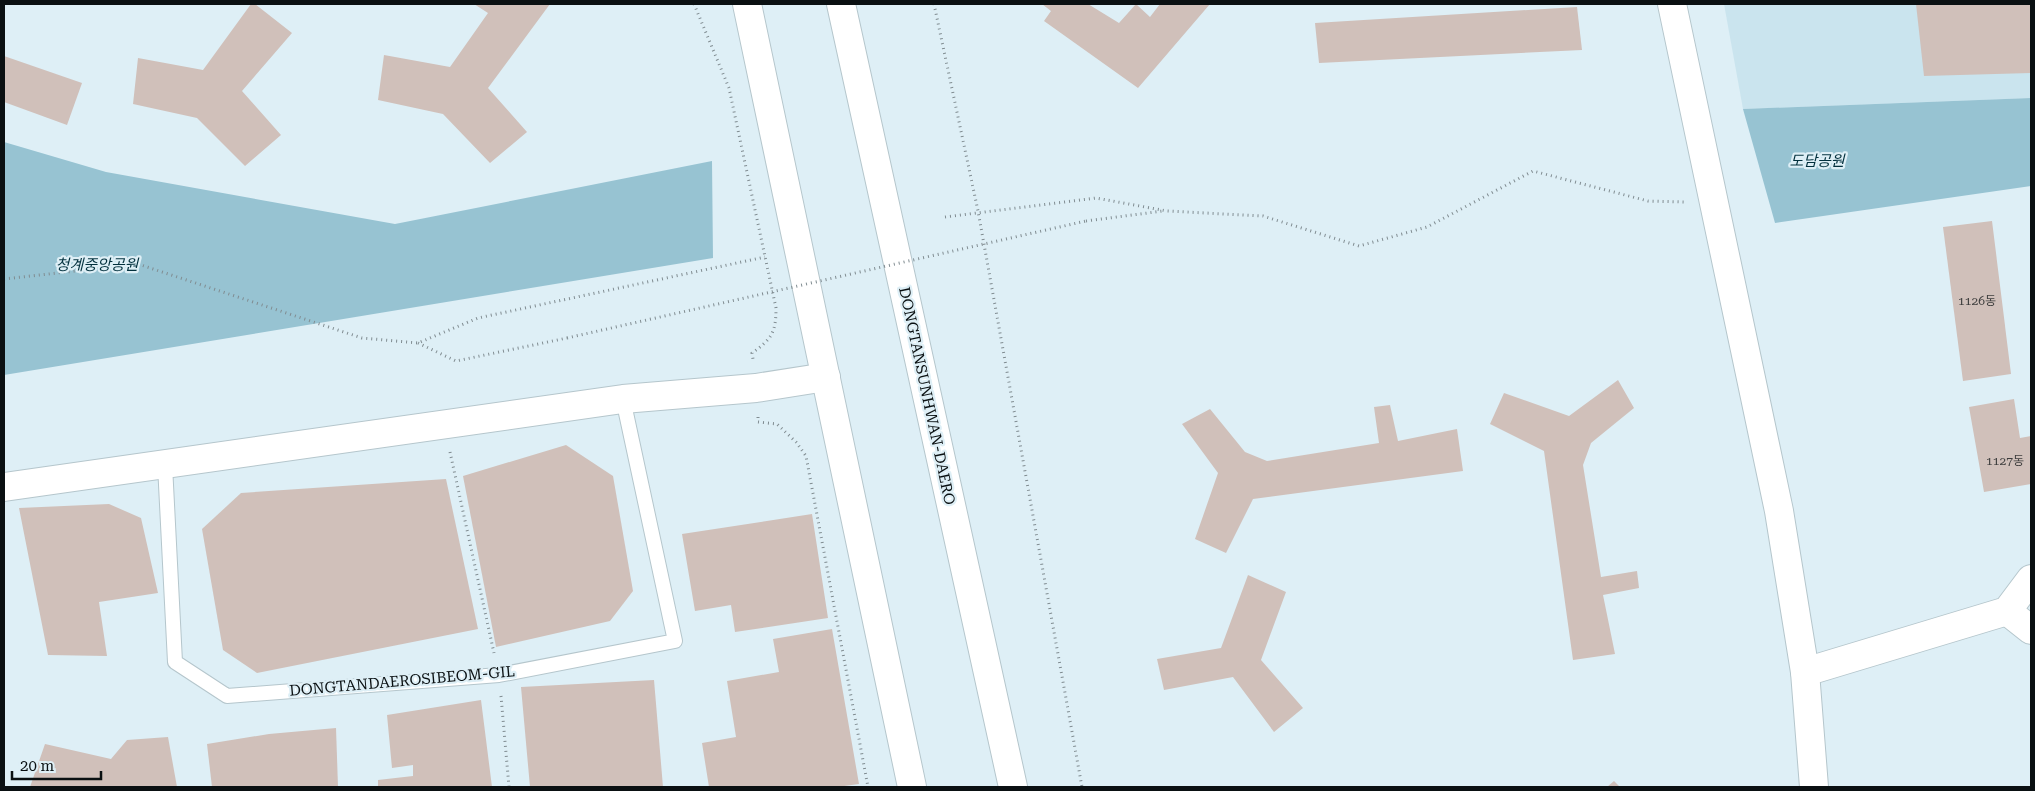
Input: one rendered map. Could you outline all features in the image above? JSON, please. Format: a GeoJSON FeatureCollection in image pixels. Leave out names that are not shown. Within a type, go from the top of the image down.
{"type":"FeatureCollection","features":[{"type":"Feature","properties":{"kind":"street"},"geometry":{"type":"LineString","coordinates":[[747,4],[912,787]]}},
{"type":"Feature","properties":{"kind":"street","name":"DONGTANSUNHWAN-DAERO"},"geometry":{"type":"LineString","coordinates":[[841,4],[1013,787]]}},
{"type":"Feature","properties":{"kind":"street"},"geometry":{"type":"LineString","coordinates":[[1672,4],[1779,510],[1805,672],[1814,787]]}},
{"type":"Feature","properties":{"kind":"street"},"geometry":{"type":"LineString","coordinates":[[4,487],[623,399],[756,388],[826,377]]}},
{"type":"Feature","properties":{"kind":"street"},"geometry":{"type":"LineString","coordinates":[[1805,672],[2007,611],[2031,579]]}},
{"type":"Feature","properties":{"kind":"street"},"geometry":{"type":"LineString","coordinates":[[2007,611],[2031,630]]}},
{"type":"Feature","properties":{"kind":"lane","name":"DONGTANDAEROSIBEOM-GIL"},"geometry":{"type":"LineString","coordinates":[[165,464],[175,662],[227,696],[499,675],[675,641],[623,399]]}},
{"type":"Feature","properties":{"kind":"path"},"geometry":{"type":"LineString","coordinates":[[694,4],[729,88],[776,308],[776,325],[767,343],[752,353]]}},
{"type":"Feature","properties":{"kind":"path"},"geometry":{"type":"LineString","coordinates":[[934,4],[978,212],[1082,787]]}},
{"type":"Feature","properties":{"kind":"path"},"geometry":{"type":"LineString","coordinates":[[945,217],[1096,198],[1166,211],[1262,216],[1359,246],[1427,227],[1532,171],[1648,201],[1713,203]]}},
{"type":"Feature","properties":{"kind":"path"},"geometry":{"type":"LineString","coordinates":[[4,279],[138,264],[362,338],[418,343],[456,361],[567,338],[1086,221],[1166,211]]}},
{"type":"Feature","properties":{"kind":"path"},"geometry":{"type":"LineString","coordinates":[[418,343],[478,318],[765,257]]}},
{"type":"Feature","properties":{"kind":"path"},"geometry":{"type":"LineString","coordinates":[[758,422],[777,424],[796,442],[806,456],[868,787]]}},
{"type":"Feature","properties":{"kind":"path"},"geometry":{"type":"LineString","coordinates":[[444,424],[499,675],[509,787]]}},
{"type":"Feature","properties":{"kind":"shaded area"},"geometry":{"type":"Polygon","coordinates":[[[1724,4],[2031,4],[2031,98],[1743,109],[1724,4]]]}},
{"type":"Feature","properties":{"kind":"green space","name":"도담공원"},"geometry":{"type":"Polygon","coordinates":[[[2031,98],[2031,186],[1775,223],[1743,109],[2031,98]]]}},
{"type":"Feature","properties":{"kind":"green space","name":"청계중앙공원"},"geometry":{"type":"Polygon","coordinates":[[[4,142],[106,172],[395,224],[712,161],[713,258],[4,375],[4,142]]]}},
{"type":"Feature","properties":{"kind":"building"},"geometry":{"type":"Polygon","coordinates":[[[251,4],[255,4],[292,33],[242,91],[281,135],[245,166],[197,118],[133,104],[138,58],[203,70],[251,4]]]}},
{"type":"Feature","properties":{"kind":"building"},"geometry":{"type":"Polygon","coordinates":[[[474,4],[550,4],[488,88],[527,132],[490,163],[443,114],[378,100],[384,55],[450,67],[488,13],[474,4]]]}},
{"type":"Feature","properties":{"kind":"building"},"geometry":{"type":"Polygon","coordinates":[[[1042,4],[1088,4],[1119,23],[1136,4],[1150,17],[1160,4],[1210,4],[1138,88],[1044,21],[1051,11],[1042,4]]]}},
{"type":"Feature","properties":{"kind":"building"},"geometry":{"type":"Polygon","coordinates":[[[1916,4],[2031,4],[2031,73],[1924,76],[1916,4]]]}},
{"type":"Feature","properties":{"kind":"building"},"geometry":{"type":"Polygon","coordinates":[[[1577,7],[1582,50],[1319,63],[1315,23],[1577,7]]]}},
{"type":"Feature","properties":{"kind":"building"},"geometry":{"type":"Polygon","coordinates":[[[4,56],[82,83],[67,125],[4,102],[4,56]]]}},
{"type":"Feature","properties":{"kind":"building"},"geometry":{"type":"Polygon","coordinates":[[[1992,221],[2011,374],[1963,381],[1943,227],[1992,221]]]}},
{"type":"Feature","properties":{"kind":"building"},"geometry":{"type":"Polygon","coordinates":[[[1618,380],[1634,408],[1591,443],[1583,465],[1601,577],[1637,571],[1639,588],[1603,595],[1615,654],[1573,660],[1544,451],[1490,424],[1504,393],[1569,416],[1618,380]]]}},
{"type":"Feature","properties":{"kind":"building"},"geometry":{"type":"Polygon","coordinates":[[[2014,399],[2020,438],[2031,436],[2031,484],[1984,492],[1969,407],[2014,399]]]}},
{"type":"Feature","properties":{"kind":"building"},"geometry":{"type":"Polygon","coordinates":[[[1390,405],[1398,441],[1457,429],[1463,471],[1253,499],[1226,553],[1195,539],[1218,473],[1182,424],[1210,409],[1245,452],[1267,461],[1379,443],[1374,407],[1390,405]]]}},
{"type":"Feature","properties":{"kind":"building"},"geometry":{"type":"Polygon","coordinates":[[[566,445],[613,476],[633,591],[610,621],[496,647],[463,476],[566,445]]]}},
{"type":"Feature","properties":{"kind":"building"},"geometry":{"type":"Polygon","coordinates":[[[446,479],[478,629],[257,673],[223,650],[202,529],[241,493],[446,479]]]}},
{"type":"Feature","properties":{"kind":"building"},"geometry":{"type":"Polygon","coordinates":[[[109,504],[141,518],[158,593],[99,602],[107,656],[48,655],[19,508],[109,504]]]}},
{"type":"Feature","properties":{"kind":"building"},"geometry":{"type":"Polygon","coordinates":[[[812,514],[828,618],[735,632],[731,605],[695,611],[682,534],[812,514]]]}},
{"type":"Feature","properties":{"kind":"building"},"geometry":{"type":"Polygon","coordinates":[[[1248,575],[1286,592],[1261,660],[1303,708],[1274,732],[1233,677],[1164,690],[1157,659],[1221,648],[1248,575]]]}},
{"type":"Feature","properties":{"kind":"building"},"geometry":{"type":"Polygon","coordinates":[[[832,629],[859,784],[837,787],[709,787],[702,743],[736,737],[727,681],[779,672],[773,639],[832,629]]]}},
{"type":"Feature","properties":{"kind":"building"},"geometry":{"type":"Polygon","coordinates":[[[654,680],[663,787],[530,787],[521,687],[654,680]]]}},
{"type":"Feature","properties":{"kind":"building"},"geometry":{"type":"Polygon","coordinates":[[[481,700],[492,787],[378,787],[378,780],[413,776],[413,765],[392,768],[387,715],[481,700]]]}},
{"type":"Feature","properties":{"kind":"building"},"geometry":{"type":"Polygon","coordinates":[[[336,728],[338,787],[212,787],[207,744],[269,734],[336,728]]]}},
{"type":"Feature","properties":{"kind":"building"},"geometry":{"type":"Polygon","coordinates":[[[168,737],[177,787],[30,787],[45,744],[111,759],[127,740],[168,737]]]}},
{"type":"Feature","properties":{"kind":"building"},"geometry":{"type":"Polygon","coordinates":[[[1614,781],[1620,787],[1607,787],[1614,781]]]}}]}
